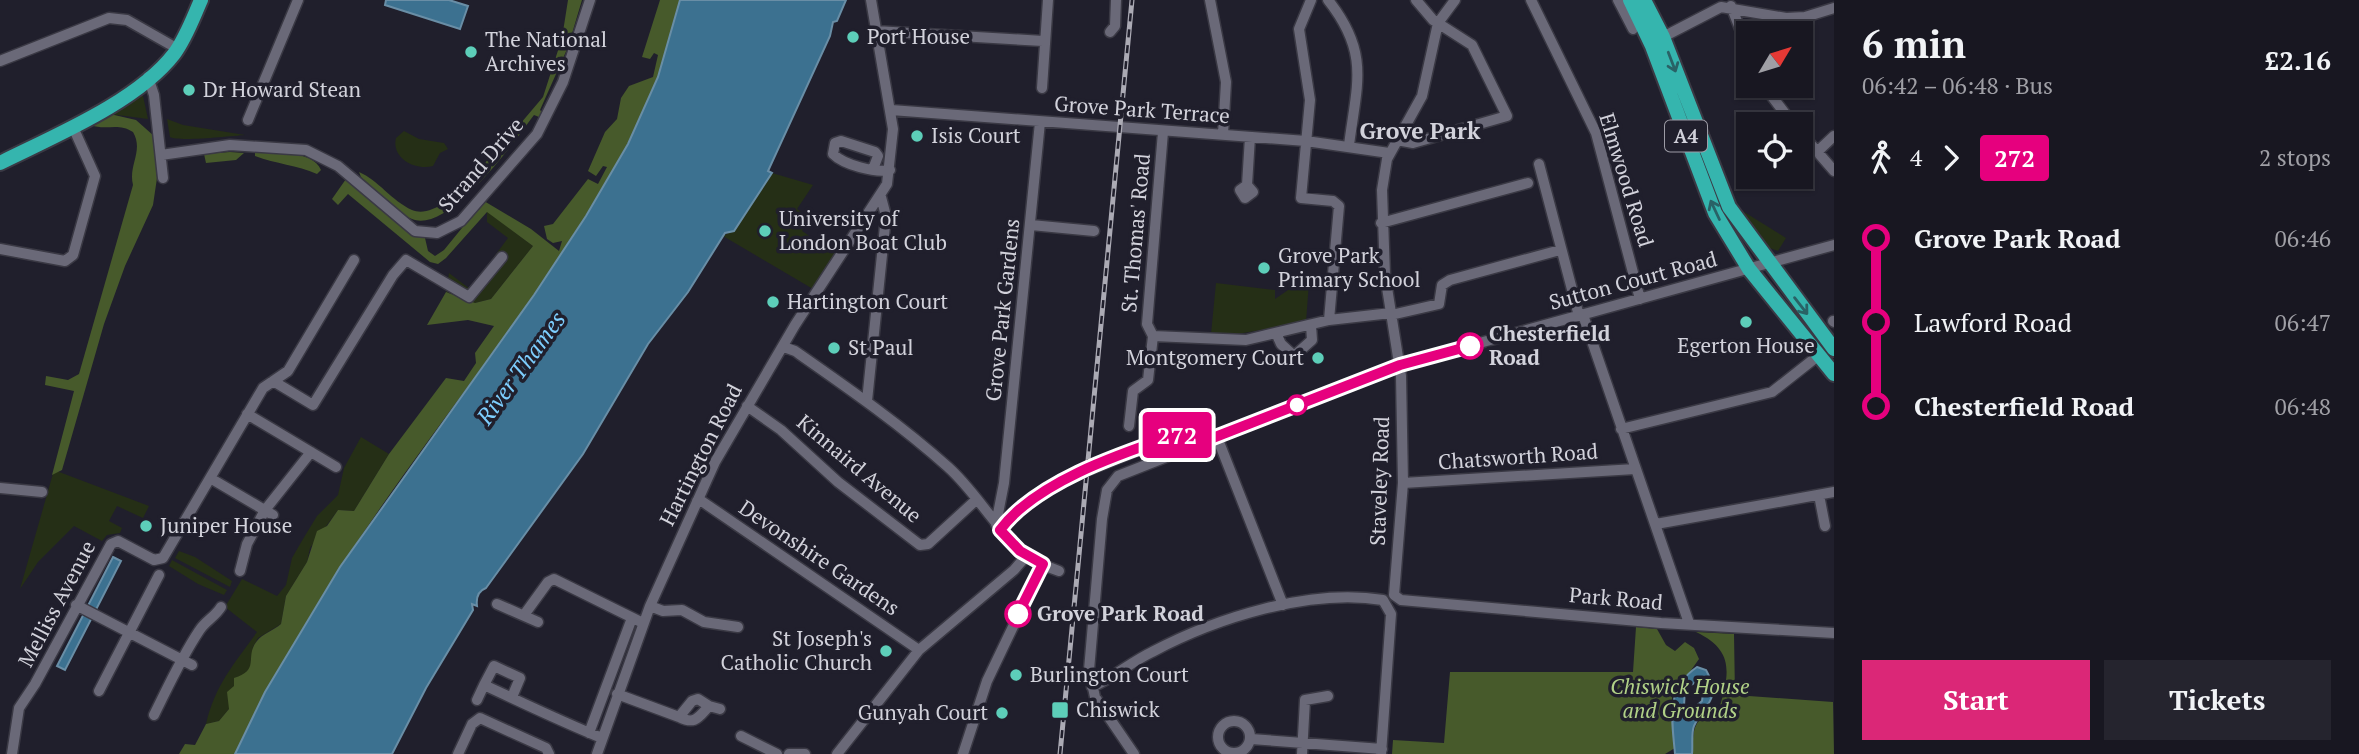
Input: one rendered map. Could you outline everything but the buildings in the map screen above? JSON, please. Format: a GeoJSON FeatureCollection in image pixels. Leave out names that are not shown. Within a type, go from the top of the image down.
{"type":"FeatureCollection","features":[{"type":"Feature","properties":{"kind":"highway"},"geometry":{"type":"LineString","coordinates":[[0,163],[106,109],[148,77],[178,49],[201,0]]}},
{"type":"Feature","properties":{"kind":"highway","name":"A4"},"geometry":{"type":"LineString","coordinates":[[1630,0],[1652,46],[1715,213],[1749,269],[1834,374]]}},
{"type":"Feature","properties":{"kind":"highway","name":"A4"},"geometry":{"type":"LineString","coordinates":[[1644,0],[1663,37],[1723,195],[1768,264],[1834,349]]}},
{"type":"Feature","properties":{"kind":"street"},"geometry":{"type":"LineString","coordinates":[[248,120],[298,0]]}},
{"type":"Feature","properties":{"kind":"street","name":"Strand Drive"},"geometry":{"type":"LineString","coordinates":[[160,155],[230,145],[296,148],[315,153],[338,166],[415,231],[438,233],[454,226],[537,134],[563,82],[590,0]]}},
{"type":"Feature","properties":{"kind":"street"},"geometry":{"type":"LineString","coordinates":[[867,401],[887,216],[881,197],[890,170],[893,136],[891,110],[871,0]]}},
{"type":"Feature","properties":{"kind":"street"},"geometry":{"type":"LineString","coordinates":[[1042,88],[1043,41],[1048,0]]}},
{"type":"Feature","properties":{"kind":"street"},"geometry":{"type":"LineString","coordinates":[[1110,32],[1115,26],[1116,0]]}},
{"type":"Feature","properties":{"kind":"street"},"geometry":{"type":"LineString","coordinates":[[1210,0],[1226,82],[1223,134]]}},
{"type":"Feature","properties":{"kind":"street"},"geometry":{"type":"LineString","coordinates":[[1311,0],[1299,29],[1310,93],[1301,198],[1333,201],[1339,206],[1329,320]]}},
{"type":"Feature","properties":{"kind":"street"},"geometry":{"type":"LineString","coordinates":[[1328,0],[1348,28],[1357,50],[1358,76],[1349,145]]}},
{"type":"Feature","properties":{"kind":"street"},"geometry":{"type":"LineString","coordinates":[[1397,140],[1413,143],[1507,116],[1472,45],[1437,23],[1416,0]]}},
{"type":"Feature","properties":{"kind":"street"},"geometry":{"type":"LineString","coordinates":[[1389,153],[1422,96],[1437,23],[1455,0]]}},
{"type":"Feature","properties":{"kind":"street","name":"Elmwood Road"},"geometry":{"type":"LineString","coordinates":[[1531,0],[1596,133],[1640,299]]}},
{"type":"Feature","properties":{"kind":"street"},"geometry":{"type":"LineString","coordinates":[[1618,0],[1633,29]]}},
{"type":"Feature","properties":{"kind":"street"},"geometry":{"type":"LineString","coordinates":[[1663,37],[1732,3],[1786,18],[1805,18],[1834,8]]}},
{"type":"Feature","properties":{"kind":"street"},"geometry":{"type":"LineString","coordinates":[[1732,3],[1738,21]]}},
{"type":"Feature","properties":{"kind":"street"},"geometry":{"type":"LineString","coordinates":[[0,61],[109,18],[127,20],[178,49]]}},
{"type":"Feature","properties":{"kind":"street"},"geometry":{"type":"LineString","coordinates":[[876,31],[1043,41]]}},
{"type":"Feature","properties":{"kind":"street"},"geometry":{"type":"LineString","coordinates":[[148,77],[154,95],[163,178]]}},
{"type":"Feature","properties":{"kind":"street"},"geometry":{"type":"LineString","coordinates":[[1773,98],[1784,112]]}},
{"type":"Feature","properties":{"kind":"street","name":"Grove Park Terrace"},"geometry":{"type":"LineString","coordinates":[[891,110],[1306,141],[1349,145],[1389,153]]}},
{"type":"Feature","properties":{"kind":"street","name":"Grove Park Gardens"},"geometry":{"type":"LineString","coordinates":[[998,527],[1040,122]]}},
{"type":"Feature","properties":{"kind":"street"},"geometry":{"type":"LineString","coordinates":[[0,249],[65,261],[73,255],[94,176],[73,127]]}},
{"type":"Feature","properties":{"kind":"street","name":"St. Thomas' Road"},"geometry":{"type":"LineString","coordinates":[[1129,426],[1133,391],[1148,380],[1153,336],[1147,324],[1163,132]]}},
{"type":"Feature","properties":{"kind":"street"},"geometry":{"type":"LineString","coordinates":[[1817,152],[1834,136]]}},
{"type":"Feature","properties":{"kind":"street"},"geometry":{"type":"LineString","coordinates":[[1247,185],[1250,137]]}},
{"type":"Feature","properties":{"kind":"street"},"geometry":{"type":"LineString","coordinates":[[1813,147],[1834,171]]}},
{"type":"Feature","properties":{"kind":"street","name":"Staveley Road"},"geometry":{"type":"LineString","coordinates":[[1382,752],[1392,589],[1403,483],[1400,365],[1391,314],[1381,223],[1384,174],[1389,153]]}},
{"type":"Feature","properties":{"kind":"street"},"geometry":{"type":"LineString","coordinates":[[1539,164],[1560,250],[1581,316],[1689,623]]}},
{"type":"Feature","properties":{"kind":"street"},"geometry":{"type":"LineString","coordinates":[[873,169],[890,170]]}},
{"type":"Feature","properties":{"kind":"street"},"geometry":{"type":"LineString","coordinates":[[1381,223],[1528,183]]}},
{"type":"Feature","properties":{"kind":"street","name":"Hartington Road"},"geometry":{"type":"LineString","coordinates":[[597,754],[643,623],[696,501],[747,406],[866,212],[881,197]]}},
{"type":"Feature","properties":{"kind":"street"},"geometry":{"type":"LineString","coordinates":[[1031,225],[1094,231]]}},
{"type":"Feature","properties":{"kind":"street","name":"Sutton Court Road"},"geometry":{"type":"LineString","coordinates":[[1092,687],[1089,670],[1098,548],[1109,485],[1118,476],[1400,365],[1834,245]]}},
{"type":"Feature","properties":{"kind":"street","name":"St. Thomas' Road"},"geometry":{"type":"LineString","coordinates":[[1153,336],[1246,340],[1329,320],[1391,314],[1439,304],[1442,285],[1450,280],[1560,250]]}},
{"type":"Feature","properties":{"kind":"street"},"geometry":{"type":"LineString","coordinates":[[273,381],[313,405],[393,275],[406,260],[469,298],[502,257]]}},
{"type":"Feature","properties":{"kind":"street","name":"Melliss Avenue"},"geometry":{"type":"LineString","coordinates":[[12,754],[19,708],[80,607],[114,541],[154,559],[163,558],[263,388],[288,371],[354,260]]}},
{"type":"Feature","properties":{"kind":"street"},"geometry":{"type":"LineString","coordinates":[[1276,333],[1281,344],[1294,356],[1312,340],[1311,325]]}},
{"type":"Feature","properties":{"kind":"street"},"geometry":{"type":"LineString","coordinates":[[784,347],[867,401],[950,469],[998,527],[1027,555],[1059,571]]}},
{"type":"Feature","properties":{"kind":"street"},"geometry":{"type":"LineString","coordinates":[[1621,429],[1772,392],[1819,355]]}},
{"type":"Feature","properties":{"kind":"street","name":"Kinnaird Avenue"},"geometry":{"type":"LineString","coordinates":[[747,406],[788,435],[838,482],[919,545],[928,544],[976,500]]}},
{"type":"Feature","properties":{"kind":"street"},"geometry":{"type":"LineString","coordinates":[[247,414],[336,467]]}},
{"type":"Feature","properties":{"kind":"street"},"geometry":{"type":"LineString","coordinates":[[998,527],[1038,495],[1080,474],[1181,433],[1197,432],[1205,441]]}},
{"type":"Feature","properties":{"kind":"street"},"geometry":{"type":"LineString","coordinates":[[1216,437],[1283,605]]}},
{"type":"Feature","properties":{"kind":"street"},"geometry":{"type":"LineString","coordinates":[[240,572],[247,544],[311,452]]}},
{"type":"Feature","properties":{"kind":"street","name":"Chatsworth Road"},"geometry":{"type":"LineString","coordinates":[[1403,483],[1635,469]]}},
{"type":"Feature","properties":{"kind":"street"},"geometry":{"type":"LineString","coordinates":[[209,478],[269,512]]}},
{"type":"Feature","properties":{"kind":"street"},"geometry":{"type":"LineString","coordinates":[[0,488],[42,492]]}},
{"type":"Feature","properties":{"kind":"street"},"geometry":{"type":"LineString","coordinates":[[1656,524],[1834,492]]}},
{"type":"Feature","properties":{"kind":"street"},"geometry":{"type":"LineString","coordinates":[[1819,495],[1825,526]]}},
{"type":"Feature","properties":{"kind":"street","name":"Devonshire Gardens"},"geometry":{"type":"LineString","coordinates":[[696,501],[703,502],[919,650]]}},
{"type":"Feature","properties":{"kind":"street"},"geometry":{"type":"LineString","coordinates":[[1001,501],[1017,511]]}},
{"type":"Feature","properties":{"kind":"street"},"geometry":{"type":"LineString","coordinates":[[836,754],[919,650],[1014,570],[1027,555]]}},
{"type":"Feature","properties":{"kind":"street"},"geometry":{"type":"LineString","coordinates":[[963,754],[987,681],[1043,564]]}},
{"type":"Feature","properties":{"kind":"street"},"geometry":{"type":"LineString","coordinates":[[99,691],[159,575]]}},
{"type":"Feature","properties":{"kind":"street"},"geometry":{"type":"LineString","coordinates":[[524,615],[548,582],[554,579],[643,623]]}},
{"type":"Feature","properties":{"kind":"street","name":"Park Road"},"geometry":{"type":"LineString","coordinates":[[1092,687],[1145,655],[1201,629],[1283,605],[1400,600],[1661,623],[1834,633]]}},
{"type":"Feature","properties":{"kind":"street"},"geometry":{"type":"LineString","coordinates":[[497,604],[538,622]]}},
{"type":"Feature","properties":{"kind":"street"},"geometry":{"type":"LineString","coordinates":[[650,606],[663,611],[682,611],[704,622],[738,627]]}},
{"type":"Feature","properties":{"kind":"street"},"geometry":{"type":"LineString","coordinates":[[80,607],[192,665]]}},
{"type":"Feature","properties":{"kind":"street"},"geometry":{"type":"LineString","coordinates":[[154,715],[181,659],[205,622],[213,619],[221,607]]}},
{"type":"Feature","properties":{"kind":"street"},"geometry":{"type":"LineString","coordinates":[[589,733],[632,618]]}},
{"type":"Feature","properties":{"kind":"street"},"geometry":{"type":"LineString","coordinates":[[477,701],[492,668],[497,665],[520,678],[512,697]]}},
{"type":"Feature","properties":{"kind":"street"},"geometry":{"type":"LineString","coordinates":[[484,685],[602,738]]}},
{"type":"Feature","properties":{"kind":"street"},"geometry":{"type":"LineString","coordinates":[[1092,687],[1130,752]]}},
{"type":"Feature","properties":{"kind":"street"},"geometry":{"type":"LineString","coordinates":[[617,694],[693,722],[709,706]]}},
{"type":"Feature","properties":{"kind":"street"},"geometry":{"type":"LineString","coordinates":[[1302,748],[1305,699],[1328,696]]}},
{"type":"Feature","properties":{"kind":"street"},"geometry":{"type":"LineString","coordinates":[[679,717],[695,699],[720,709]]}},
{"type":"Feature","properties":{"kind":"street"},"geometry":{"type":"LineString","coordinates":[[458,754],[472,723],[480,718],[546,748],[549,754]]}},
{"type":"Feature","properties":{"kind":"street"},"geometry":{"type":"LineString","coordinates":[[741,736],[777,754]]}},
{"type":"Feature","properties":{"kind":"street"},"geometry":{"type":"LineString","coordinates":[[1251,739],[1302,748],[1382,752]]}},
{"type":"Feature","properties":{"kind":"street"},"geometry":{"type":"LineString","coordinates":[[750,754],[755,743]]}},
{"type":"Feature","properties":{"kind":"street"},"geometry":{"type":"LineString","coordinates":[[789,754],[805,754]]}},
{"type":"Feature","properties":{"kind":"green space"},"geometry":{"type":"Polygon","coordinates":[[[568,0],[582,0],[568,47],[540,110],[542,112],[539,117],[534,115],[496,164],[462,200],[444,213],[427,220],[412,219],[392,206],[361,177],[359,172],[412,210],[424,211],[438,207],[452,197],[491,156],[506,131],[515,130],[543,97],[562,38],[568,0]]]}},
{"type":"Feature","properties":{"kind":"green space"},"geometry":{"type":"Polygon","coordinates":[[[660,0],[686,0],[660,73],[637,126],[578,230],[356,544],[312,612],[235,754],[179,754],[185,744],[195,745],[206,724],[219,721],[229,709],[227,692],[234,686],[234,678],[250,667],[253,647],[257,641],[281,624],[286,596],[307,562],[317,531],[327,526],[338,510],[354,511],[389,454],[446,378],[464,381],[476,363],[475,353],[494,326],[468,320],[427,325],[446,292],[475,303],[491,299],[533,246],[487,212],[438,264],[430,262],[348,194],[338,205],[332,199],[346,179],[409,232],[425,238],[428,251],[435,256],[444,250],[484,201],[531,229],[559,251],[562,241],[553,243],[547,239],[544,226],[553,224],[588,179],[598,184],[607,167],[603,166],[596,176],[588,171],[605,132],[617,119],[621,98],[629,86],[653,77],[658,55],[654,53],[650,59],[642,57],[660,0]]]}},
{"type":"Feature","properties":{"kind":"green space"},"geometry":{"type":"Polygon","coordinates":[[[143,96],[148,119],[110,114],[143,96]]]}},
{"type":"Feature","properties":{"kind":"green space"},"geometry":{"type":"Polygon","coordinates":[[[110,114],[136,120],[154,136],[157,178],[153,205],[125,266],[104,324],[62,470],[52,475],[74,391],[45,385],[46,376],[68,380],[79,374],[133,185],[132,171],[137,145],[133,132],[122,128],[91,125],[110,114]]]}},
{"type":"Feature","properties":{"kind":"green space"},"geometry":{"type":"Polygon","coordinates":[[[167,119],[183,125],[245,135],[194,139],[170,137],[167,119]]]}},
{"type":"Feature","properties":{"kind":"green space"},"geometry":{"type":"Polygon","coordinates":[[[404,131],[419,139],[444,143],[448,149],[440,153],[433,166],[412,165],[401,157],[395,145],[396,138],[404,131]]]}},
{"type":"Feature","properties":{"kind":"green space"},"geometry":{"type":"Polygon","coordinates":[[[255,152],[301,156],[316,163],[321,170],[317,174],[255,156],[255,152]]]}},
{"type":"Feature","properties":{"kind":"green space"},"geometry":{"type":"Polygon","coordinates":[[[244,153],[236,160],[206,163],[204,154],[244,153]]]}},
{"type":"Feature","properties":{"kind":"green space","name":"University of London Boat Club"},"geometry":{"type":"Polygon","coordinates":[[[772,173],[813,185],[797,209],[810,218],[802,231],[836,254],[813,289],[723,236],[734,230],[772,173]]]}},
{"type":"Feature","properties":{"kind":"green space"},"geometry":{"type":"Polygon","coordinates":[[[1741,210],[1786,238],[1778,251],[1767,247],[1741,210]]]}},
{"type":"Feature","properties":{"kind":"green space"},"geometry":{"type":"Polygon","coordinates":[[[487,211],[533,246],[491,299],[475,303],[446,292],[449,273],[470,289],[508,238],[487,222],[487,211]]]}},
{"type":"Feature","properties":{"kind":"green space"},"geometry":{"type":"Polygon","coordinates":[[[1309,282],[1306,322],[1215,338],[1211,334],[1216,283],[1275,290],[1275,299],[1294,286],[1309,282]]]}},
{"type":"Feature","properties":{"kind":"green space"},"geometry":{"type":"Polygon","coordinates":[[[361,437],[389,454],[354,511],[338,510],[310,548],[307,562],[286,596],[281,624],[258,638],[253,647],[251,667],[234,686],[229,709],[219,721],[206,724],[220,686],[257,632],[225,607],[242,579],[277,596],[286,585],[292,558],[317,516],[338,495],[344,468],[361,437]]]}},
{"type":"Feature","properties":{"kind":"green space"},"geometry":{"type":"Polygon","coordinates":[[[54,470],[149,506],[143,518],[117,506],[109,521],[122,528],[120,533],[107,535],[102,541],[74,526],[38,562],[20,589],[54,470]]]}},
{"type":"Feature","properties":{"kind":"green space"},"geometry":{"type":"Polygon","coordinates":[[[179,551],[195,557],[232,581],[230,587],[175,558],[179,551]]]}},
{"type":"Feature","properties":{"kind":"green space"},"geometry":{"type":"Polygon","coordinates":[[[172,560],[227,590],[224,595],[198,584],[169,566],[172,560]]]}},
{"type":"Feature","properties":{"kind":"green space","name":"Chiswick House and Grounds"},"geometry":{"type":"Polygon","coordinates":[[[1636,627],[1657,629],[1666,645],[1675,651],[1685,642],[1694,648],[1699,659],[1672,697],[1675,748],[1665,754],[1392,754],[1393,740],[1444,743],[1450,672],[1633,672],[1636,627]]]}},
{"type":"Feature","properties":{"kind":"green space"},"geometry":{"type":"Polygon","coordinates":[[[1696,632],[1734,634],[1735,695],[1833,702],[1834,754],[1692,754],[1696,725],[1719,709],[1727,674],[1723,655],[1708,639],[1696,632]]]}},
{"type":"Feature","properties":{"kind":"water"},"geometry":{"type":"Polygon","coordinates":[[[386,0],[449,0],[468,6],[460,29],[385,5],[386,0]]]}},
{"type":"Feature","properties":{"kind":"water","name":"River Thames"},"geometry":{"type":"Polygon","coordinates":[[[680,0],[846,0],[837,21],[833,22],[830,36],[768,171],[772,173],[734,231],[725,233],[688,292],[648,344],[583,454],[486,588],[479,593],[477,606],[472,604],[473,610],[426,688],[392,754],[235,754],[265,692],[340,567],[534,295],[586,216],[628,144],[658,77],[680,0]]]}},
{"type":"Feature","properties":{"kind":"water"},"geometry":{"type":"Polygon","coordinates":[[[113,557],[121,561],[65,670],[57,666],[113,557]]]}},
{"type":"Feature","properties":{"kind":"water"},"geometry":{"type":"Polygon","coordinates":[[[1697,667],[1706,670],[1713,688],[1712,695],[1694,726],[1692,754],[1675,754],[1673,706],[1675,695],[1687,676],[1697,667]],[[1698,681],[1685,688],[1684,706],[1695,707],[1702,701],[1704,687],[1698,681]]]}},
{"type":"Feature","properties":{"kind":"railway"},"geometry":{"type":"LineString","coordinates":[[1060,754],[1132,0]]}},
{"type":"Feature","properties":{"kind":"bus line","name":"272"},"geometry":{"type":"LineString","coordinates":[[1018,614],[1043,564],[1020,551],[1000,530],[1017,511],[1038,495],[1129,453],[1187,431],[1197,432],[1205,441],[1400,365],[1470,346]]}},
{"type":"Feature","properties":{"kind":"place","name":"Port House"},"geometry":{"type":"Point","coordinates":[853,37]}},
{"type":"Feature","properties":{"kind":"place","name":"The National Archives"},"geometry":{"type":"Point","coordinates":[471,52]}},
{"type":"Feature","properties":{"kind":"place","name":"Dr Howard Stean"},"geometry":{"type":"Point","coordinates":[189,90]}},
{"type":"Feature","properties":{"kind":"place","name":"Isis Court"},"geometry":{"type":"Point","coordinates":[917,136]}},
{"type":"Feature","properties":{"kind":"place","name":"University of London Boat Club"},"geometry":{"type":"Point","coordinates":[765,231]}},
{"type":"Feature","properties":{"kind":"place","name":"Grove Park Primary School"},"geometry":{"type":"Point","coordinates":[1264,268]}},
{"type":"Feature","properties":{"kind":"place","name":"Hartington Court"},"geometry":{"type":"Point","coordinates":[773,302]}},
{"type":"Feature","properties":{"kind":"place","name":"Egerton House"},"geometry":{"type":"Point","coordinates":[1746,322]}},
{"type":"Feature","properties":{"kind":"place","name":"Chesterfield Road"},"geometry":{"type":"Point","coordinates":[1470,346]}},
{"type":"Feature","properties":{"kind":"place","name":"St Paul"},"geometry":{"type":"Point","coordinates":[834,348]}},
{"type":"Feature","properties":{"kind":"place","name":"Montgomery Court"},"geometry":{"type":"Point","coordinates":[1318,358]}},
{"type":"Feature","properties":{"kind":"place","name":"Juniper House"},"geometry":{"type":"Point","coordinates":[146,526]}},
{"type":"Feature","properties":{"kind":"place","name":"Grove Park Road"},"geometry":{"type":"Point","coordinates":[1018,614]}},
{"type":"Feature","properties":{"kind":"place","name":"St Joseph's Catholic Church"},"geometry":{"type":"Point","coordinates":[886,651]}},
{"type":"Feature","properties":{"kind":"place","name":"Burlington Court"},"geometry":{"type":"Point","coordinates":[1016,675]}},
{"type":"Feature","properties":{"kind":"place","name":"Chiswick"},"geometry":{"type":"Point","coordinates":[1060,710]}},
{"type":"Feature","properties":{"kind":"place","name":"Gunyah Court"},"geometry":{"type":"Point","coordinates":[1002,713]}},
{"type":"Feature","properties":{"kind":"district","name":"Grove Park"},"geometry":{"type":"Point","coordinates":[1420,131]}}]}
